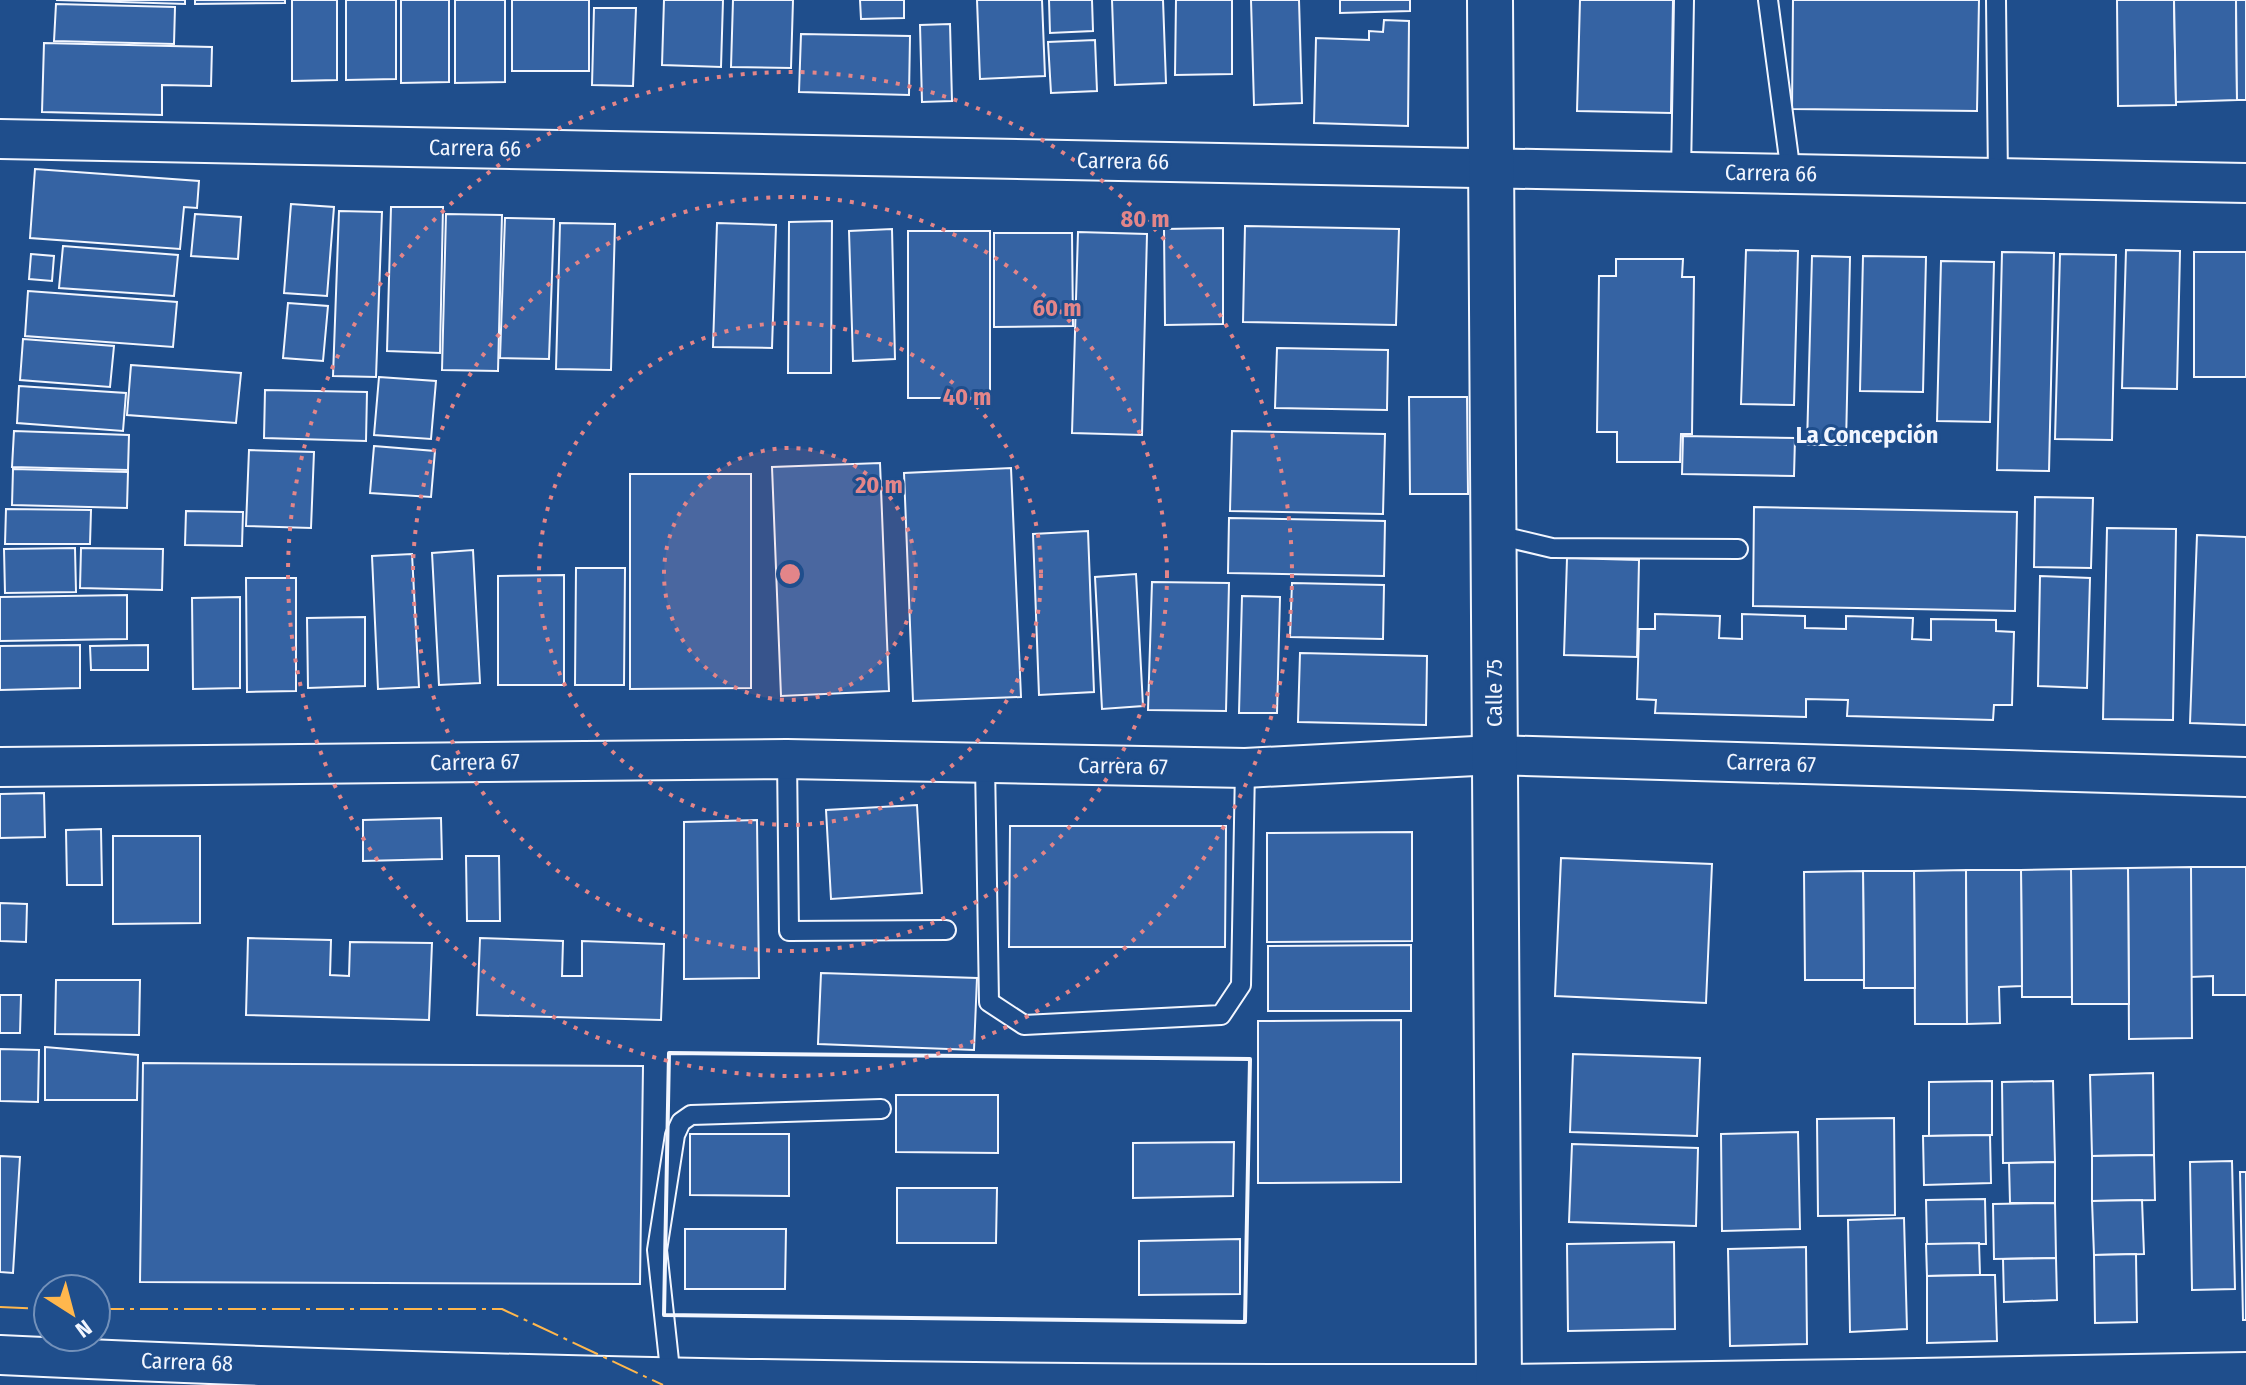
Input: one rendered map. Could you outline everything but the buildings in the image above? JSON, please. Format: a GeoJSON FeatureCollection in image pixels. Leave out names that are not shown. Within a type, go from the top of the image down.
{"type":"FeatureCollection","features":[{"type":"Feature","properties":{"kind":"street","name":"Calle 75"},"geometry":{"type":"LineString","coordinates":[[1490,0],[1499,1385]]}},
{"type":"Feature","properties":{"kind":"street","name":"Carrera 66"},"geometry":{"type":"LineString","coordinates":[[0,139],[2246,183]]}},
{"type":"Feature","properties":{"kind":"street","name":"Carrera 67"},"geometry":{"type":"LineString","coordinates":[[0,767],[787,759],[1245,768],[1494,755],[2246,777]]}},
{"type":"Feature","properties":{"kind":"street","name":"Carrera 68"},"geometry":{"type":"LineString","coordinates":[[0,1355],[44,1371],[671,1379],[1499,1385],[2246,1372]]}},
{"type":"Feature","properties":{"kind":"lane"},"geometry":{"type":"LineString","coordinates":[[1681,172],[1684,0]]}},
{"type":"Feature","properties":{"kind":"lane"},"geometry":{"type":"LineString","coordinates":[[1768,0],[1791,174]]}},
{"type":"Feature","properties":{"kind":"lane"},"geometry":{"type":"LineString","coordinates":[[1996,0],[1998,178]]}},
{"type":"Feature","properties":{"kind":"lane"},"geometry":{"type":"LineString","coordinates":[[1493,534],[1552,548],[1738,549]]}},
{"type":"Feature","properties":{"kind":"lane"},"geometry":{"type":"LineString","coordinates":[[787,759],[789,931],[946,930]]}},
{"type":"Feature","properties":{"kind":"lane"},"geometry":{"type":"LineString","coordinates":[[985,764],[989,1002],[1024,1025],[1221,1015],[1241,985],[1245,768]]}},
{"type":"Feature","properties":{"kind":"lane"},"geometry":{"type":"LineString","coordinates":[[671,1379],[657,1250],[675,1135],[681,1122],[691,1115],[881,1109]]}},
{"type":"Feature","properties":{"kind":"wall"},"geometry":{"type":"LineString","coordinates":[[669,1053],[1250,1059],[1245,1322],[664,1315],[669,1053]]}},
{"type":"Feature","properties":{"kind":"power"},"geometry":{"type":"LineString","coordinates":[[0,1307],[32,1308]]}},
{"type":"Feature","properties":{"kind":"power"},"geometry":{"type":"LineString","coordinates":[[112,1309],[502,1309],[663,1385]]}},
{"type":"Feature","properties":{"kind":"district","name":"La Concepción"},"geometry":{"type":"Point","coordinates":[1867,435]}}]}
